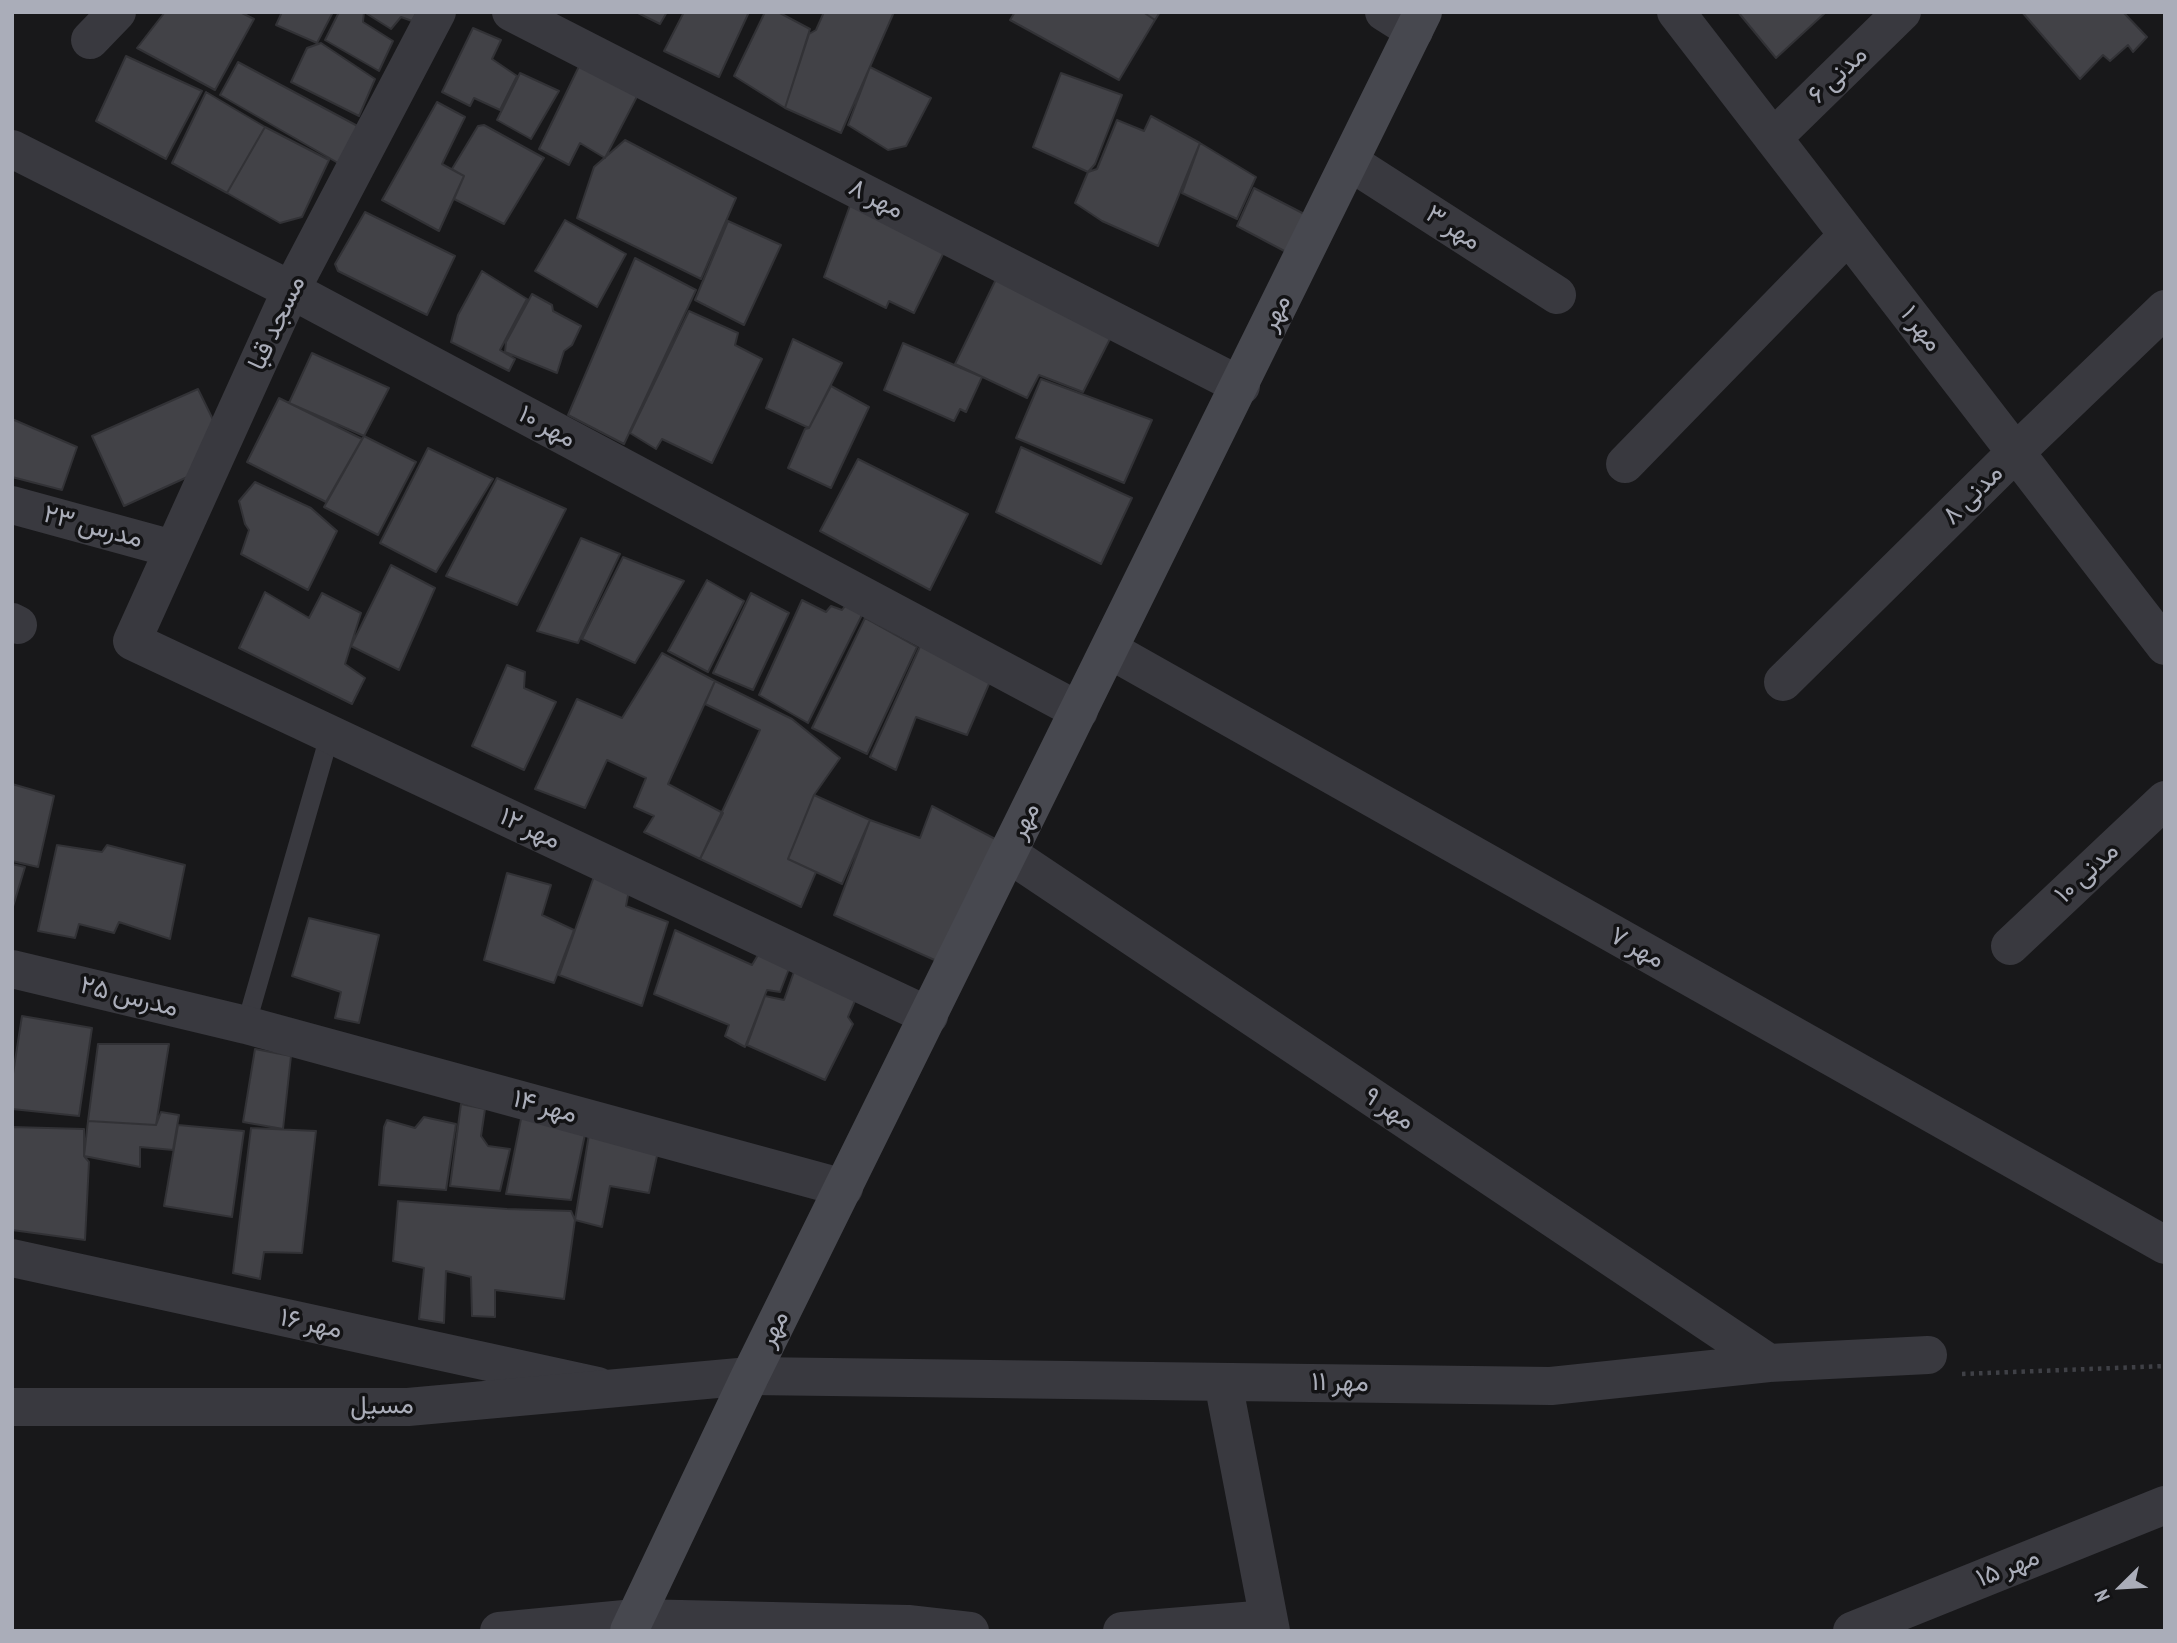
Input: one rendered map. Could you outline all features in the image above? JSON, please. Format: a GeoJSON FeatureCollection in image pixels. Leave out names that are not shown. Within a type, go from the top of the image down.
{"type":"FeatureCollection","features":[{"type":"Feature","properties":{"kind":"main road","name":"مهر"},"geometry":{"type":"LineString","coordinates":[[632,1624],[751,1376],[1350,162],[1407,18]]}},
{"type":"Feature","properties":{"kind":"street"},"geometry":{"type":"LineString","coordinates":[[90,40],[117,12]]}},
{"type":"Feature","properties":{"kind":"street","name":"مسجد قبا"},"geometry":{"type":"LineString","coordinates":[[132,641],[291,290],[437,12]]}},
{"type":"Feature","properties":{"kind":"street","name":"مهر ۸"},"geometry":{"type":"LineString","coordinates":[[511,12],[559,23],[1241,386]]}},
{"type":"Feature","properties":{"kind":"street","name":"مهر ۱"},"geometry":{"type":"LineString","coordinates":[[1676,12],[2165,646]]}},
{"type":"Feature","properties":{"kind":"street","name":"مدنی ۶"},"geometry":{"type":"LineString","coordinates":[[1773,138],[1902,12]]}},
{"type":"Feature","properties":{"kind":"street","name":"مهر ۱۰"},"geometry":{"type":"LineString","coordinates":[[12,149],[291,290],[1079,711]]}},
{"type":"Feature","properties":{"kind":"street","name":"مهر ۳"},"geometry":{"type":"LineString","coordinates":[[1350,162],[1557,295]]}},
{"type":"Feature","properties":{"kind":"street"},"geometry":{"type":"LineString","coordinates":[[1625,464],[1848,235]]}},
{"type":"Feature","properties":{"kind":"street","name":"مدنی ۸"},"geometry":{"type":"LineString","coordinates":[[1783,682],[2165,309]]}},
{"type":"Feature","properties":{"kind":"street","name":"مدرس ۲۳"},"geometry":{"type":"LineString","coordinates":[[12,505],[173,549]]}},
{"type":"Feature","properties":{"kind":"street","name":"مهر ۱۲"},"geometry":{"type":"LineString","coordinates":[[132,641],[929,1016]]}},
{"type":"Feature","properties":{"kind":"street","name":"مهر ۷"},"geometry":{"type":"LineString","coordinates":[[1110,650],[2165,1245]]}},
{"type":"Feature","properties":{"kind":"street","name":"مدنی ۱۰"},"geometry":{"type":"LineString","coordinates":[[2010,946],[2165,800]]}},
{"type":"Feature","properties":{"kind":"street","name":"مهر ۹"},"geometry":{"type":"LineString","coordinates":[[1009,855],[1769,1363]]}},
{"type":"Feature","properties":{"kind":"street","name":"مدرس ۲۵"},"geometry":{"type":"LineString","coordinates":[[12,969],[246,1025]]}},
{"type":"Feature","properties":{"kind":"street","name":"مهر ۱۴"},"geometry":{"type":"LineString","coordinates":[[246,1025],[844,1188]]}},
{"type":"Feature","properties":{"kind":"street","name":"مهر ۱۶"},"geometry":{"type":"LineString","coordinates":[[12,1258],[610,1389]]}},
{"type":"Feature","properties":{"kind":"street","name":"مهر ۱۱"},"geometry":{"type":"LineString","coordinates":[[751,1376],[1551,1386],[1769,1363],[1928,1355]]}},
{"type":"Feature","properties":{"kind":"street","name":"مسیل"},"geometry":{"type":"LineString","coordinates":[[12,1407],[408,1407],[751,1376]]}},
{"type":"Feature","properties":{"kind":"street"},"geometry":{"type":"LineString","coordinates":[[1122,1631],[1270,1625],[1223,1382]]}},
{"type":"Feature","properties":{"kind":"street","name":"مهر ۱۵"},"geometry":{"type":"LineString","coordinates":[[1852,1631],[2165,1505]]}},
{"type":"Feature","properties":{"kind":"street"},"geometry":{"type":"LineString","coordinates":[[499,1631],[632,1624],[908,1624],[970,1631]]}},
{"type":"Feature","properties":{"kind":"lane"},"geometry":{"type":"LineString","coordinates":[[246,1025],[330,734]]}},
{"type":"Feature","properties":{"kind":"path"},"geometry":{"type":"LineString","coordinates":[[1928,1355],[1961,1374],[2165,1366]]}},
{"type":"Feature","properties":{"kind":"building"},"geometry":{"type":"Polygon","coordinates":[[[165,12],[240,12],[254,19],[215,90],[137,48],[165,12]]]}},
{"type":"Feature","properties":{"kind":"building"},"geometry":{"type":"Polygon","coordinates":[[[282,12],[333,12],[317,43],[276,25],[282,12]]]}},
{"type":"Feature","properties":{"kind":"building"},"geometry":{"type":"Polygon","coordinates":[[[339,12],[364,12],[363,22],[393,41],[379,71],[325,40],[339,12]]]}},
{"type":"Feature","properties":{"kind":"building"},"geometry":{"type":"Polygon","coordinates":[[[364,12],[417,12],[412,21],[401,17],[391,29],[364,12]]]}},
{"type":"Feature","properties":{"kind":"building"},"geometry":{"type":"Polygon","coordinates":[[[636,12],[667,12],[660,24],[636,12]]]}},
{"type":"Feature","properties":{"kind":"building"},"geometry":{"type":"Polygon","coordinates":[[[684,12],[749,12],[719,77],[664,51],[684,12]]]}},
{"type":"Feature","properties":{"kind":"building"},"geometry":{"type":"Polygon","coordinates":[[[765,12],[778,12],[810,29],[785,108],[734,76],[765,12]]]}},
{"type":"Feature","properties":{"kind":"building"},"geometry":{"type":"Polygon","coordinates":[[[824,12],[894,12],[841,133],[785,108],[809,34],[816,30],[824,12]]]}},
{"type":"Feature","properties":{"kind":"building"},"geometry":{"type":"Polygon","coordinates":[[[1015,12],[1143,12],[1155,20],[1119,80],[1010,20],[1015,12]]]}},
{"type":"Feature","properties":{"kind":"building"},"geometry":{"type":"Polygon","coordinates":[[[1143,12],[1160,12],[1155,20],[1143,12]]]}},
{"type":"Feature","properties":{"kind":"building"},"geometry":{"type":"Polygon","coordinates":[[[1738,12],[1826,12],[1776,58],[1738,12]]]}},
{"type":"Feature","properties":{"kind":"building"},"geometry":{"type":"Polygon","coordinates":[[[2022,12],[2123,12],[2147,37],[2133,52],[2128,45],[2110,61],[2103,55],[2080,79],[2022,12]]]}},
{"type":"Feature","properties":{"kind":"building"},"geometry":{"type":"Polygon","coordinates":[[[473,28],[501,40],[492,59],[517,76],[500,110],[474,98],[470,106],[442,92],[473,28]]]}},
{"type":"Feature","properties":{"kind":"building"},"geometry":{"type":"Polygon","coordinates":[[[321,43],[375,79],[359,116],[291,82],[307,48],[321,43]]]}},
{"type":"Feature","properties":{"kind":"building"},"geometry":{"type":"Polygon","coordinates":[[[126,56],[202,91],[166,159],[96,121],[126,56]]]}},
{"type":"Feature","properties":{"kind":"building"},"geometry":{"type":"Polygon","coordinates":[[[584,56],[643,85],[605,158],[580,143],[569,165],[539,149],[584,56]]]}},
{"type":"Feature","properties":{"kind":"building"},"geometry":{"type":"Polygon","coordinates":[[[238,62],[365,130],[345,167],[220,95],[238,62]]]}},
{"type":"Feature","properties":{"kind":"building"},"geometry":{"type":"Polygon","coordinates":[[[870,67],[931,98],[906,146],[888,150],[848,125],[870,67]]]}},
{"type":"Feature","properties":{"kind":"building"},"geometry":{"type":"Polygon","coordinates":[[[520,73],[559,91],[531,139],[497,120],[520,73]]]}},
{"type":"Feature","properties":{"kind":"building"},"geometry":{"type":"Polygon","coordinates":[[[1061,73],[1122,95],[1095,164],[1088,172],[1033,147],[1061,73]]]}},
{"type":"Feature","properties":{"kind":"building"},"geometry":{"type":"Polygon","coordinates":[[[206,92],[265,127],[227,193],[172,163],[206,92]]]}},
{"type":"Feature","properties":{"kind":"building"},"geometry":{"type":"Polygon","coordinates":[[[437,102],[465,117],[442,164],[464,176],[439,231],[382,200],[437,102]]]}},
{"type":"Feature","properties":{"kind":"building"},"geometry":{"type":"Polygon","coordinates":[[[1151,116],[1200,143],[1158,246],[1102,221],[1075,203],[1088,172],[1097,169],[1117,120],[1144,131],[1151,116]]]}},
{"type":"Feature","properties":{"kind":"building"},"geometry":{"type":"Polygon","coordinates":[[[484,125],[544,158],[504,224],[454,199],[464,176],[452,169],[478,126],[484,125]]]}},
{"type":"Feature","properties":{"kind":"building"},"geometry":{"type":"Polygon","coordinates":[[[265,127],[329,160],[302,217],[280,223],[227,193],[265,127]]]}},
{"type":"Feature","properties":{"kind":"building"},"geometry":{"type":"Polygon","coordinates":[[[625,140],[736,198],[701,279],[577,218],[594,167],[625,140]]]}},
{"type":"Feature","properties":{"kind":"building"},"geometry":{"type":"Polygon","coordinates":[[[1200,143],[1256,177],[1237,219],[1182,193],[1200,143]]]}},
{"type":"Feature","properties":{"kind":"building"},"geometry":{"type":"Polygon","coordinates":[[[1254,188],[1312,218],[1290,254],[1237,226],[1254,188]]]}},
{"type":"Feature","properties":{"kind":"building"},"geometry":{"type":"Polygon","coordinates":[[[852,200],[947,246],[914,313],[889,301],[886,308],[824,277],[852,200]]]}},
{"type":"Feature","properties":{"kind":"building"},"geometry":{"type":"Polygon","coordinates":[[[365,212],[455,256],[427,315],[338,271],[335,264],[365,212]]]}},
{"type":"Feature","properties":{"kind":"building"},"geometry":{"type":"Polygon","coordinates":[[[565,220],[626,254],[597,307],[535,271],[565,220]]]}},
{"type":"Feature","properties":{"kind":"building"},"geometry":{"type":"Polygon","coordinates":[[[728,221],[781,245],[744,325],[695,300],[728,221]]]}},
{"type":"Feature","properties":{"kind":"building"},"geometry":{"type":"Polygon","coordinates":[[[635,258],[696,290],[624,444],[568,415],[635,258]]]}},
{"type":"Feature","properties":{"kind":"building"},"geometry":{"type":"Polygon","coordinates":[[[1001,269],[1116,327],[1083,392],[1039,375],[1027,398],[955,364],[1001,269]]]}},
{"type":"Feature","properties":{"kind":"building"},"geometry":{"type":"Polygon","coordinates":[[[482,271],[527,299],[500,350],[515,359],[509,371],[451,342],[458,315],[482,271]]]}},
{"type":"Feature","properties":{"kind":"building"},"geometry":{"type":"Polygon","coordinates":[[[532,294],[552,305],[553,311],[581,326],[572,345],[564,351],[557,373],[505,352],[506,342],[532,294]]]}},
{"type":"Feature","properties":{"kind":"building"},"geometry":{"type":"Polygon","coordinates":[[[689,311],[738,333],[735,345],[762,359],[712,463],[662,439],[656,449],[630,433],[689,311]]]}},
{"type":"Feature","properties":{"kind":"building"},"geometry":{"type":"Polygon","coordinates":[[[793,339],[842,363],[809,428],[766,408],[793,339]]]}},
{"type":"Feature","properties":{"kind":"building"},"geometry":{"type":"Polygon","coordinates":[[[903,343],[982,377],[966,412],[960,409],[954,421],[884,390],[903,343]]]}},
{"type":"Feature","properties":{"kind":"building"},"geometry":{"type":"Polygon","coordinates":[[[312,353],[389,388],[364,436],[289,403],[312,353]]]}},
{"type":"Feature","properties":{"kind":"building"},"geometry":{"type":"Polygon","coordinates":[[[1041,379],[1152,420],[1124,483],[1016,438],[1041,379]]]}},
{"type":"Feature","properties":{"kind":"building"},"geometry":{"type":"Polygon","coordinates":[[[831,386],[869,407],[831,488],[788,468],[805,429],[809,428],[831,386]]]}},
{"type":"Feature","properties":{"kind":"building"},"geometry":{"type":"Polygon","coordinates":[[[198,389],[220,434],[207,468],[124,506],[92,436],[198,389]]]}},
{"type":"Feature","properties":{"kind":"building"},"geometry":{"type":"Polygon","coordinates":[[[279,398],[362,439],[326,502],[247,462],[279,398]]]}},
{"type":"Feature","properties":{"kind":"building"},"geometry":{"type":"Polygon","coordinates":[[[12,419],[77,447],[62,490],[12,477],[12,419]]]}},
{"type":"Feature","properties":{"kind":"building"},"geometry":{"type":"Polygon","coordinates":[[[364,436],[416,462],[378,535],[324,507],[364,436]]]}},
{"type":"Feature","properties":{"kind":"building"},"geometry":{"type":"Polygon","coordinates":[[[1021,447],[1132,498],[1101,564],[996,512],[1021,447]]]}},
{"type":"Feature","properties":{"kind":"building"},"geometry":{"type":"Polygon","coordinates":[[[428,448],[493,479],[436,572],[380,543],[428,448]]]}},
{"type":"Feature","properties":{"kind":"building"},"geometry":{"type":"Polygon","coordinates":[[[858,459],[968,514],[930,590],[820,531],[858,459]]]}},
{"type":"Feature","properties":{"kind":"building"},"geometry":{"type":"Polygon","coordinates":[[[497,478],[566,509],[517,605],[446,576],[497,478]]]}},
{"type":"Feature","properties":{"kind":"building"},"geometry":{"type":"Polygon","coordinates":[[[255,482],[311,508],[337,531],[308,590],[241,554],[249,530],[239,501],[255,482]]]}},
{"type":"Feature","properties":{"kind":"building"},"geometry":{"type":"Polygon","coordinates":[[[581,538],[620,554],[578,643],[537,631],[581,538]]]}},
{"type":"Feature","properties":{"kind":"building"},"geometry":{"type":"Polygon","coordinates":[[[623,557],[684,581],[635,663],[582,639],[623,557]]]}},
{"type":"Feature","properties":{"kind":"building"},"geometry":{"type":"Polygon","coordinates":[[[391,565],[435,588],[399,670],[351,646],[391,565]]]}},
{"type":"Feature","properties":{"kind":"building"},"geometry":{"type":"Polygon","coordinates":[[[707,580],[744,601],[708,672],[668,651],[707,580]]]}},
{"type":"Feature","properties":{"kind":"building"},"geometry":{"type":"Polygon","coordinates":[[[265,592],[309,618],[322,593],[361,613],[345,664],[365,678],[352,704],[239,648],[265,592]]]}},
{"type":"Feature","properties":{"kind":"building"},"geometry":{"type":"Polygon","coordinates":[[[751,593],[789,613],[753,690],[713,673],[751,593]]]}},
{"type":"Feature","properties":{"kind":"building"},"geometry":{"type":"Polygon","coordinates":[[[802,600],[826,612],[831,606],[842,610],[849,601],[866,607],[808,723],[759,695],[802,600]]]}},
{"type":"Feature","properties":{"kind":"building"},"geometry":{"type":"Polygon","coordinates":[[[865,618],[917,647],[867,754],[812,728],[865,618]]]}},
{"type":"Feature","properties":{"kind":"building"},"geometry":{"type":"Polygon","coordinates":[[[922,642],[992,677],[967,735],[916,717],[896,770],[870,757],[922,642]]]}},
{"type":"Feature","properties":{"kind":"building"},"geometry":{"type":"Polygon","coordinates":[[[662,653],[715,681],[668,784],[723,813],[700,859],[644,832],[654,816],[634,807],[646,778],[607,760],[585,808],[535,789],[577,699],[622,718],[662,653]]]}},
{"type":"Feature","properties":{"kind":"building"},"geometry":{"type":"Polygon","coordinates":[[[507,665],[525,672],[524,688],[556,702],[524,770],[472,746],[507,665]]]}},
{"type":"Feature","properties":{"kind":"building"},"geometry":{"type":"Polygon","coordinates":[[[715,681],[792,719],[840,758],[814,795],[788,859],[816,872],[801,907],[700,859],[760,730],[705,704],[715,681]]]}},
{"type":"Feature","properties":{"kind":"building"},"geometry":{"type":"Polygon","coordinates":[[[12,784],[54,796],[38,867],[12,861],[12,784]]]}},
{"type":"Feature","properties":{"kind":"building"},"geometry":{"type":"Polygon","coordinates":[[[814,795],[870,820],[842,884],[788,859],[814,795]]]}},
{"type":"Feature","properties":{"kind":"building"},"geometry":{"type":"Polygon","coordinates":[[[932,806],[1001,842],[939,962],[834,915],[870,820],[920,838],[932,806]]]}},
{"type":"Feature","properties":{"kind":"building"},"geometry":{"type":"Polygon","coordinates":[[[57,845],[102,852],[107,845],[185,865],[170,939],[119,922],[114,933],[79,924],[75,938],[38,931],[57,845]]]}},
{"type":"Feature","properties":{"kind":"building"},"geometry":{"type":"Polygon","coordinates":[[[12,864],[25,867],[12,910],[12,864]]]}},
{"type":"Feature","properties":{"kind":"building"},"geometry":{"type":"Polygon","coordinates":[[[597,868],[631,880],[626,906],[668,922],[642,1006],[559,975],[597,868]]]}},
{"type":"Feature","properties":{"kind":"building"},"geometry":{"type":"Polygon","coordinates":[[[507,873],[551,885],[542,915],[574,930],[554,983],[484,960],[507,873]]]}},
{"type":"Feature","properties":{"kind":"building"},"geometry":{"type":"Polygon","coordinates":[[[309,918],[379,935],[359,1023],[335,1018],[341,992],[292,976],[309,918]]]}},
{"type":"Feature","properties":{"kind":"building"},"geometry":{"type":"Polygon","coordinates":[[[675,930],[752,965],[758,955],[792,961],[780,992],[767,990],[745,1047],[725,1036],[729,1025],[654,994],[675,930]]]}},
{"type":"Feature","properties":{"kind":"building"},"geometry":{"type":"Polygon","coordinates":[[[795,969],[857,996],[848,1017],[853,1024],[825,1080],[747,1045],[765,996],[784,1000],[795,969]]]}},
{"type":"Feature","properties":{"kind":"building"},"geometry":{"type":"Polygon","coordinates":[[[22,1016],[92,1028],[79,1116],[12,1109],[12,1080],[22,1016]]]}},
{"type":"Feature","properties":{"kind":"building"},"geometry":{"type":"Polygon","coordinates":[[[98,1044],[169,1044],[156,1125],[88,1121],[98,1044]]]}},
{"type":"Feature","properties":{"kind":"building"},"geometry":{"type":"Polygon","coordinates":[[[255,1049],[291,1056],[283,1129],[243,1122],[255,1049]]]}},
{"type":"Feature","properties":{"kind":"building"},"geometry":{"type":"Polygon","coordinates":[[[461,1104],[485,1109],[481,1136],[488,1146],[510,1149],[500,1191],[450,1186],[461,1104]]]}},
{"type":"Feature","properties":{"kind":"building"},"geometry":{"type":"Polygon","coordinates":[[[523,1109],[587,1125],[571,1200],[506,1194],[523,1109]]]}},
{"type":"Feature","properties":{"kind":"building"},"geometry":{"type":"Polygon","coordinates":[[[161,1112],[179,1115],[173,1150],[140,1147],[140,1167],[84,1156],[88,1121],[156,1125],[161,1112]]]}},
{"type":"Feature","properties":{"kind":"building"},"geometry":{"type":"Polygon","coordinates":[[[424,1117],[456,1124],[446,1190],[379,1185],[384,1127],[387,1120],[415,1128],[424,1117]]]}},
{"type":"Feature","properties":{"kind":"building"},"geometry":{"type":"Polygon","coordinates":[[[591,1122],[660,1142],[649,1193],[610,1186],[602,1227],[575,1220],[591,1122]]]}},
{"type":"Feature","properties":{"kind":"building"},"geometry":{"type":"Polygon","coordinates":[[[178,1125],[244,1131],[232,1217],[164,1206],[178,1125]]]}},
{"type":"Feature","properties":{"kind":"building"},"geometry":{"type":"Polygon","coordinates":[[[12,1127],[84,1129],[84,1156],[89,1162],[85,1240],[12,1230],[12,1127]]]}},
{"type":"Feature","properties":{"kind":"building"},"geometry":{"type":"Polygon","coordinates":[[[251,1128],[316,1131],[302,1253],[264,1252],[260,1279],[233,1273],[251,1128]]]}},
{"type":"Feature","properties":{"kind":"building"},"geometry":{"type":"Polygon","coordinates":[[[398,1201],[571,1211],[575,1220],[564,1299],[495,1290],[495,1317],[472,1316],[471,1277],[446,1271],[444,1323],[419,1319],[424,1268],[393,1261],[398,1201]]]}}]}
